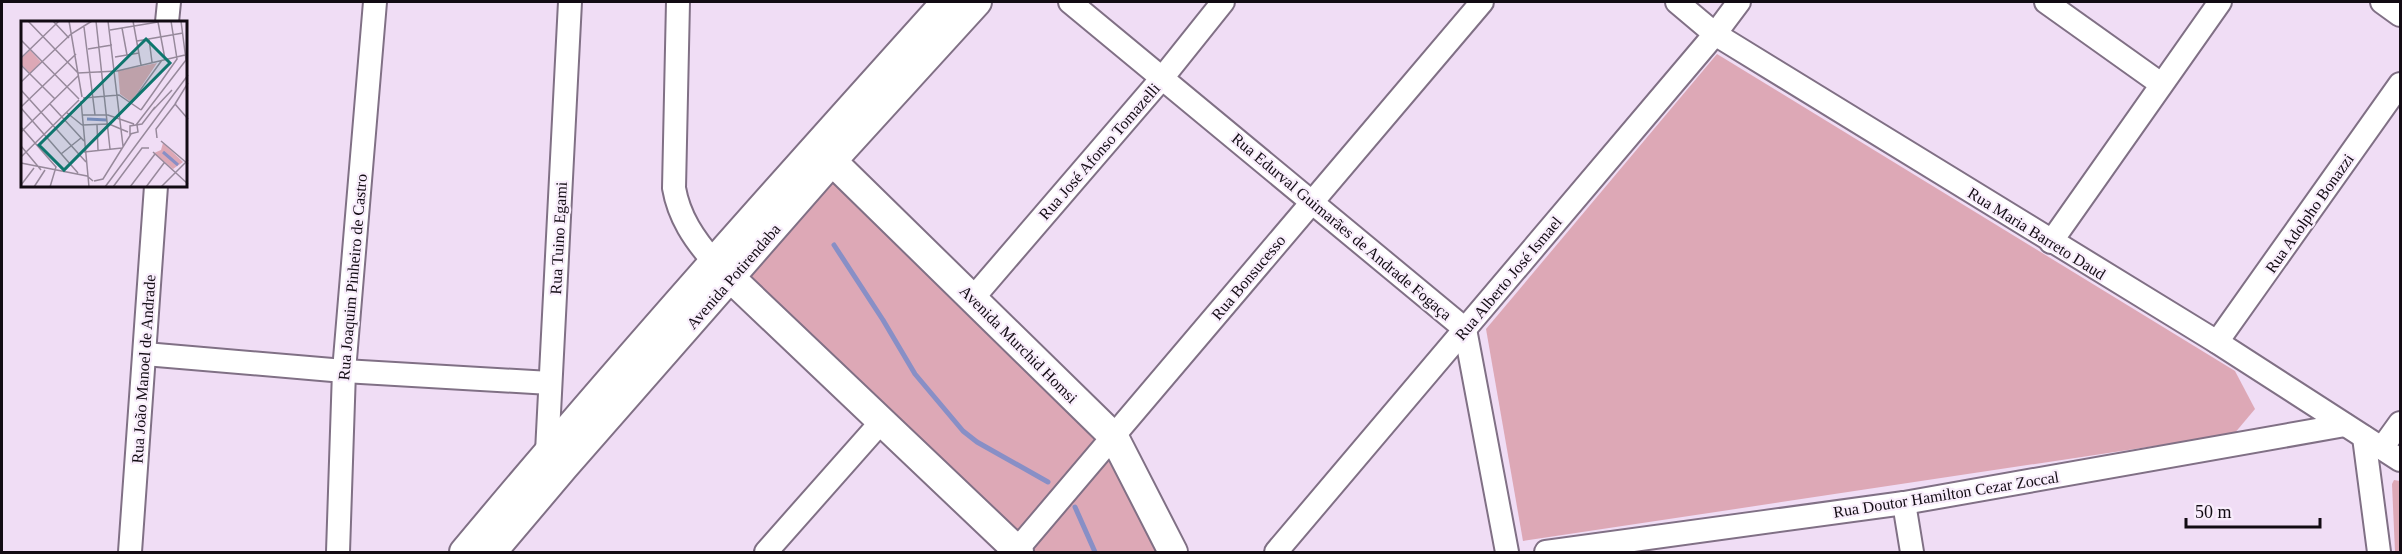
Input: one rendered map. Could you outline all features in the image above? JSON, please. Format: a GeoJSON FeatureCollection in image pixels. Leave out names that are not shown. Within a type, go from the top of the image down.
{"type":"FeatureCollection","features":[{"type":"Feature","properties":{"kind":"main road","name":"Avenida Potirendaba"},"geometry":{"type":"LineString","coordinates":[[464,552],[556,460],[722,270],[946,2]]}},
{"type":"Feature","properties":{"kind":"main road","name":"Avenida Potirendaba"},"geometry":{"type":"LineString","coordinates":[[722,270],[832,160],[977,2]]}},
{"type":"Feature","properties":{"kind":"main road","name":"Avenida Murchid Homsi"},"geometry":{"type":"LineString","coordinates":[[832,160],[1114,437],[1173,552]]}},
{"type":"Feature","properties":{"kind":"main road"},"geometry":{"type":"LineString","coordinates":[[722,270],[1017,552]]}},
{"type":"Feature","properties":{"kind":"main road","name":"Avenida Potirendaba"},"geometry":{"type":"LineString","coordinates":[[492,552],[556,460]]}},
{"type":"Feature","properties":{"kind":"street"},"geometry":{"type":"LineString","coordinates":[[167,21],[169,2]]}},
{"type":"Feature","properties":{"kind":"street","name":"Rua Joaquim Pinheiro de Castro"},"geometry":{"type":"LineString","coordinates":[[338,552],[344,371],[375,2]]}},
{"type":"Feature","properties":{"kind":"street","name":"Rua Tuino Egami"},"geometry":{"type":"LineString","coordinates":[[556,460],[550,383],[570,2]]}},
{"type":"Feature","properties":{"kind":"street"},"geometry":{"type":"LineString","coordinates":[[678,2],[674,188],[681,214],[698,243],[722,270]]}},
{"type":"Feature","properties":{"kind":"street","name":"Rua Edurval Guimarães de Andrade Fogaça"},"geometry":{"type":"LineString","coordinates":[[1070,2],[1465,329],[1507,552]]}},
{"type":"Feature","properties":{"kind":"street","name":"Rua José Afonso Tomazelli"},"geometry":{"type":"LineString","coordinates":[[973,298],[1223,2]]}},
{"type":"Feature","properties":{"kind":"street","name":"Rua Bonsucesso"},"geometry":{"type":"LineString","coordinates":[[1017,552],[1482,2]]}},
{"type":"Feature","properties":{"kind":"street","name":"Rua Maria Barreto Daud"},"geometry":{"type":"LineString","coordinates":[[1677,2],[1715,34],[2051,243],[2217,342],[2382,449]]}},
{"type":"Feature","properties":{"kind":"street","name":"Rua Alberto José Ismael"},"geometry":{"type":"LineString","coordinates":[[1276,552],[1715,34],[1739,2]]}},
{"type":"Feature","properties":{"kind":"street"},"geometry":{"type":"LineString","coordinates":[[2046,2],[2161,84]]}},
{"type":"Feature","properties":{"kind":"street"},"geometry":{"type":"LineString","coordinates":[[2051,243],[2220,2]]}},
{"type":"Feature","properties":{"kind":"street"},"geometry":{"type":"LineString","coordinates":[[2382,2],[2400,15]]}},
{"type":"Feature","properties":{"kind":"street","name":"Rua Adolpho Bonazzi"},"geometry":{"type":"LineString","coordinates":[[2217,342],[2400,84]]}},
{"type":"Feature","properties":{"kind":"street","name":"Rua João Manoel de Andrade"},"geometry":{"type":"LineString","coordinates":[[130,552],[156,188]]}},
{"type":"Feature","properties":{"kind":"street"},"geometry":{"type":"LineString","coordinates":[[145,354],[344,371],[550,383]]}},
{"type":"Feature","properties":{"kind":"street"},"geometry":{"type":"LineString","coordinates":[[766,552],[882,421]]}},
{"type":"Feature","properties":{"kind":"street"},"geometry":{"type":"LineString","coordinates":[[2379,552],[2382,449],[2400,423]]}},
{"type":"Feature","properties":{"kind":"street","name":"Rua Doutor Hamilton Cezar Zoccal"},"geometry":{"type":"LineString","coordinates":[[1546,552],[1904,503],[2345,425]]}},
{"type":"Feature","properties":{"kind":"street"},"geometry":{"type":"LineString","coordinates":[[1904,503],[1912,552]]}},
{"type":"Feature","properties":{"kind":"shaded area"},"geometry":{"type":"Polygon","coordinates":[[[1717,54],[2235,371],[2255,409],[2234,434],[1523,541],[1486,329],[1717,54]]]}},
{"type":"Feature","properties":{"kind":"shaded area"},"geometry":{"type":"Polygon","coordinates":[[[834,170],[1104,436],[1017,539],[742,278],[834,170]]]}},
{"type":"Feature","properties":{"kind":"shaded area"},"geometry":{"type":"Polygon","coordinates":[[[1114,448],[1167,552],[1026,552],[1114,448]]]}},
{"type":"Feature","properties":{"kind":"shaded area"},"geometry":{"type":"Polygon","coordinates":[[[2394,480],[2400,481],[2400,552],[2395,552],[2392,484],[2394,480]]]}},
{"type":"Feature","properties":{"kind":"waterway"},"geometry":{"type":"LineString","coordinates":[[834,245],[915,374],[963,431],[977,442],[1048,482]]}},
{"type":"Feature","properties":{"kind":"waterway"},"geometry":{"type":"LineString","coordinates":[[1075,507],[1095,552]]}}]}
